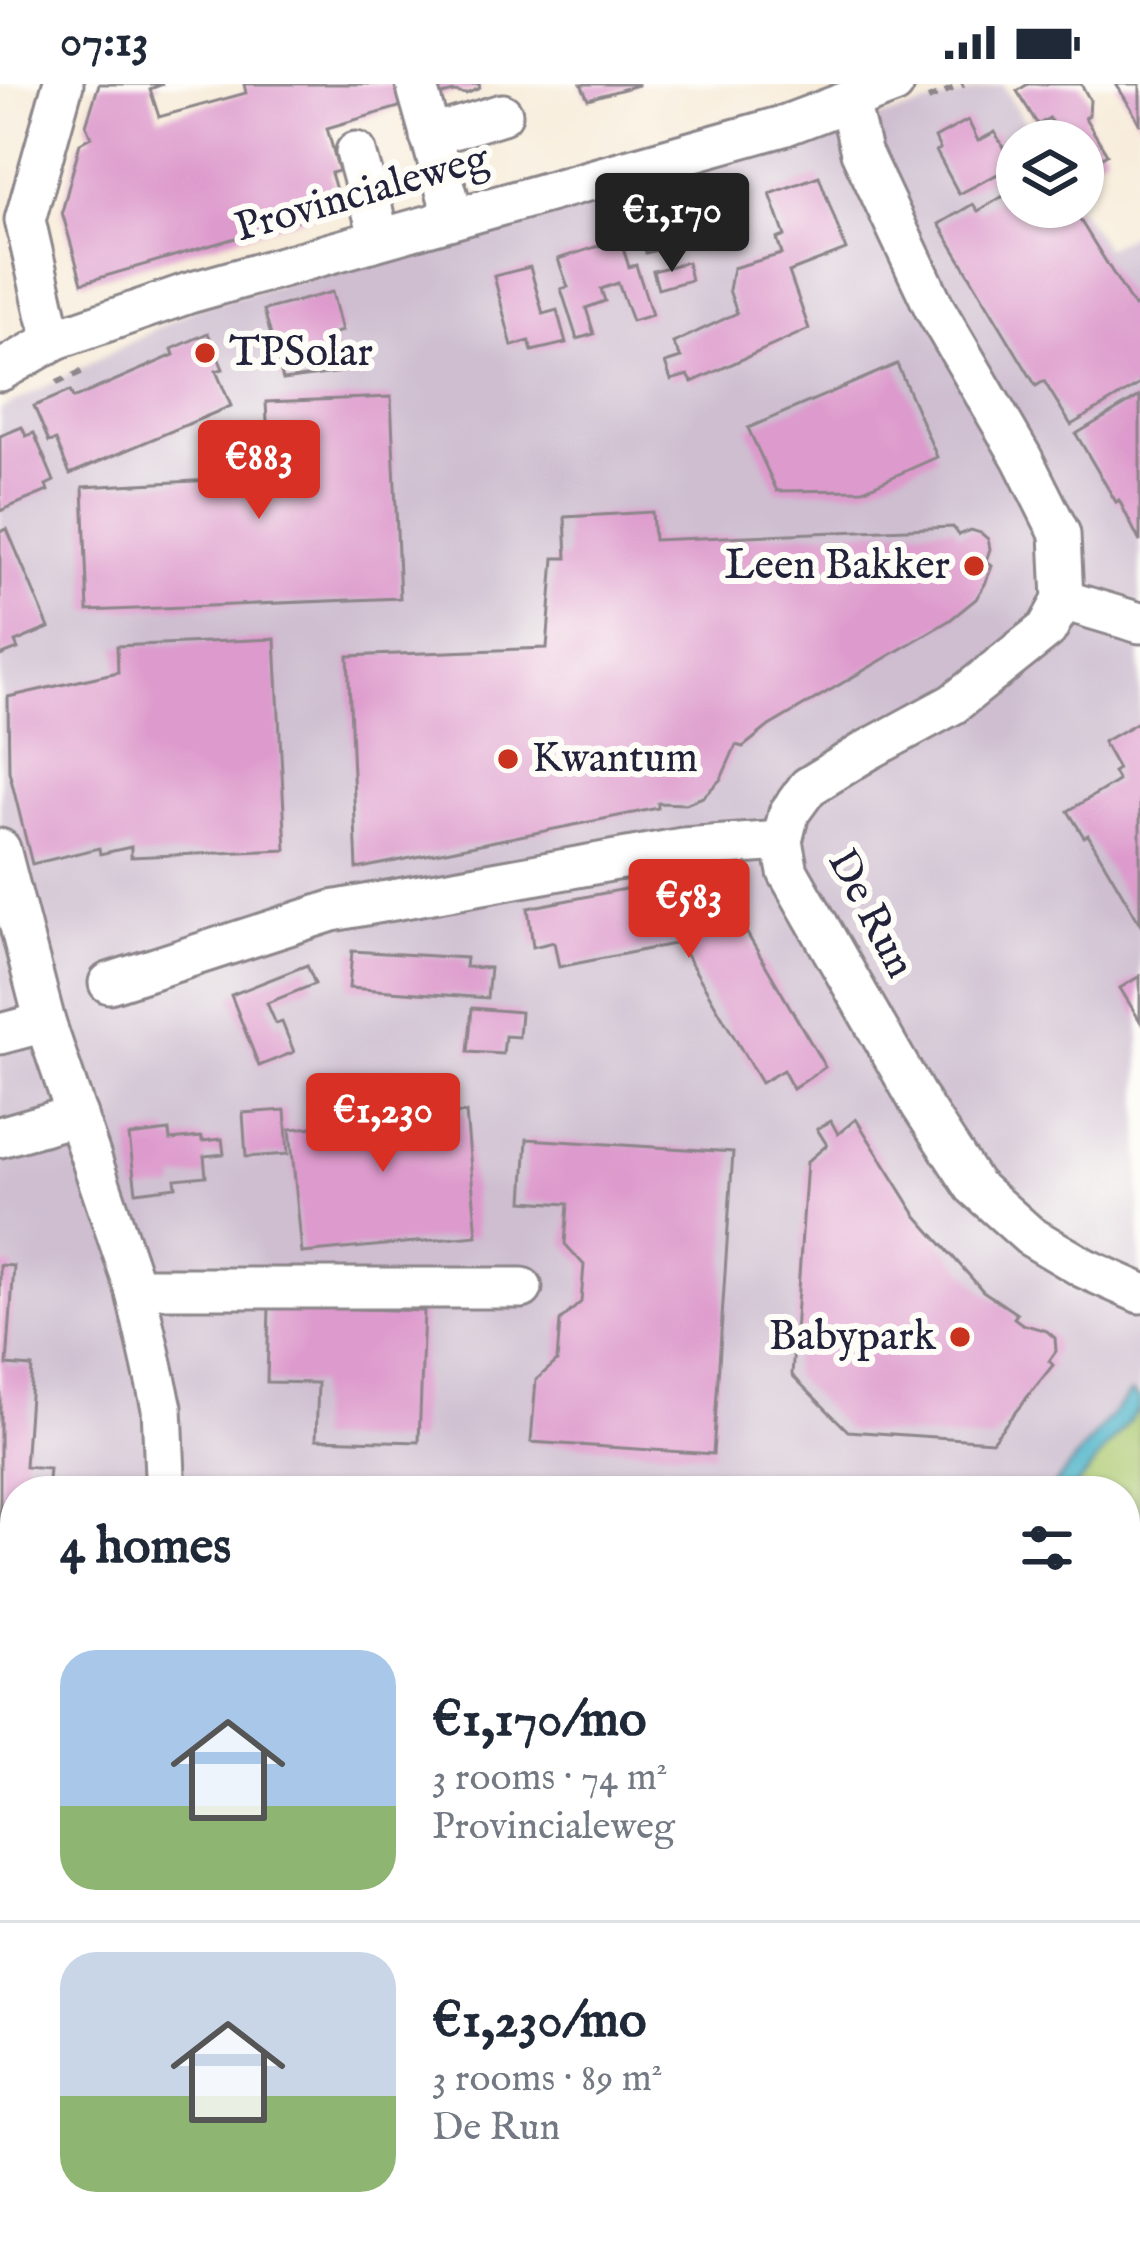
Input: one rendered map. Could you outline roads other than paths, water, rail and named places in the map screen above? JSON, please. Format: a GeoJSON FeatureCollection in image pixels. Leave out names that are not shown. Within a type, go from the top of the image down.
{"type":"FeatureCollection","features":[{"type":"Feature","properties":{"kind":"street"},"geometry":{"type":"LineString","coordinates":[[56,339],[46,317],[25,220],[63,84]]}},
{"type":"Feature","properties":{"kind":"street"},"geometry":{"type":"LineString","coordinates":[[416,84],[454,218]]}},
{"type":"Feature","properties":{"kind":"street","name":"Provincialeweg"},"geometry":{"type":"LineString","coordinates":[[0,371],[56,339],[189,292],[783,126],[893,84]]}},
{"type":"Feature","properties":{"kind":"street"},"geometry":{"type":"LineString","coordinates":[[849,102],[861,152],[935,309],[1022,458],[1060,534],[1063,600],[1140,623]]}},
{"type":"Feature","properties":{"kind":"street"},"geometry":{"type":"LineString","coordinates":[[430,136],[502,114]]}},
{"type":"Feature","properties":{"kind":"street"},"geometry":{"type":"LineString","coordinates":[[356,152],[380,238]]}},
{"type":"Feature","properties":{"kind":"street","name":"De Run"},"geometry":{"type":"LineString","coordinates":[[1063,600],[1047,629],[953,704],[808,788],[788,813],[782,841],[788,872],[921,1105],[974,1186],[1030,1236],[1140,1293]]}},
{"type":"Feature","properties":{"kind":"street"},"geometry":{"type":"LineString","coordinates":[[109,983],[332,910],[683,848],[782,841]]}},
{"type":"Feature","properties":{"kind":"street"},"geometry":{"type":"LineString","coordinates":[[0,849],[46,1022],[135,1288],[162,1408],[166,1476]]}},
{"type":"Feature","properties":{"kind":"street"},"geometry":{"type":"LineString","coordinates":[[0,1034],[46,1022]]}},
{"type":"Feature","properties":{"kind":"street"},"geometry":{"type":"LineString","coordinates":[[0,1136],[77,1115]]}},
{"type":"Feature","properties":{"kind":"street"},"geometry":{"type":"LineString","coordinates":[[135,1288],[522,1288]]}},
{"type":"Feature","properties":{"kind":"water"},"geometry":{"type":"Polygon","coordinates":[[[1131,1392],[1140,1399],[1138,1410],[1084,1476],[1061,1476],[1131,1392]]]}},
{"type":"Feature","properties":{"kind":"place","name":"TPSolar"},"geometry":{"type":"Point","coordinates":[205,353]}},
{"type":"Feature","properties":{"kind":"place","name":"Leen Bakker"},"geometry":{"type":"Point","coordinates":[974,566]}},
{"type":"Feature","properties":{"kind":"place","name":"Kwantum"},"geometry":{"type":"Point","coordinates":[508,759]}},
{"type":"Feature","properties":{"kind":"place","name":"Babypark"},"geometry":{"type":"Point","coordinates":[960,1337]}}]}
